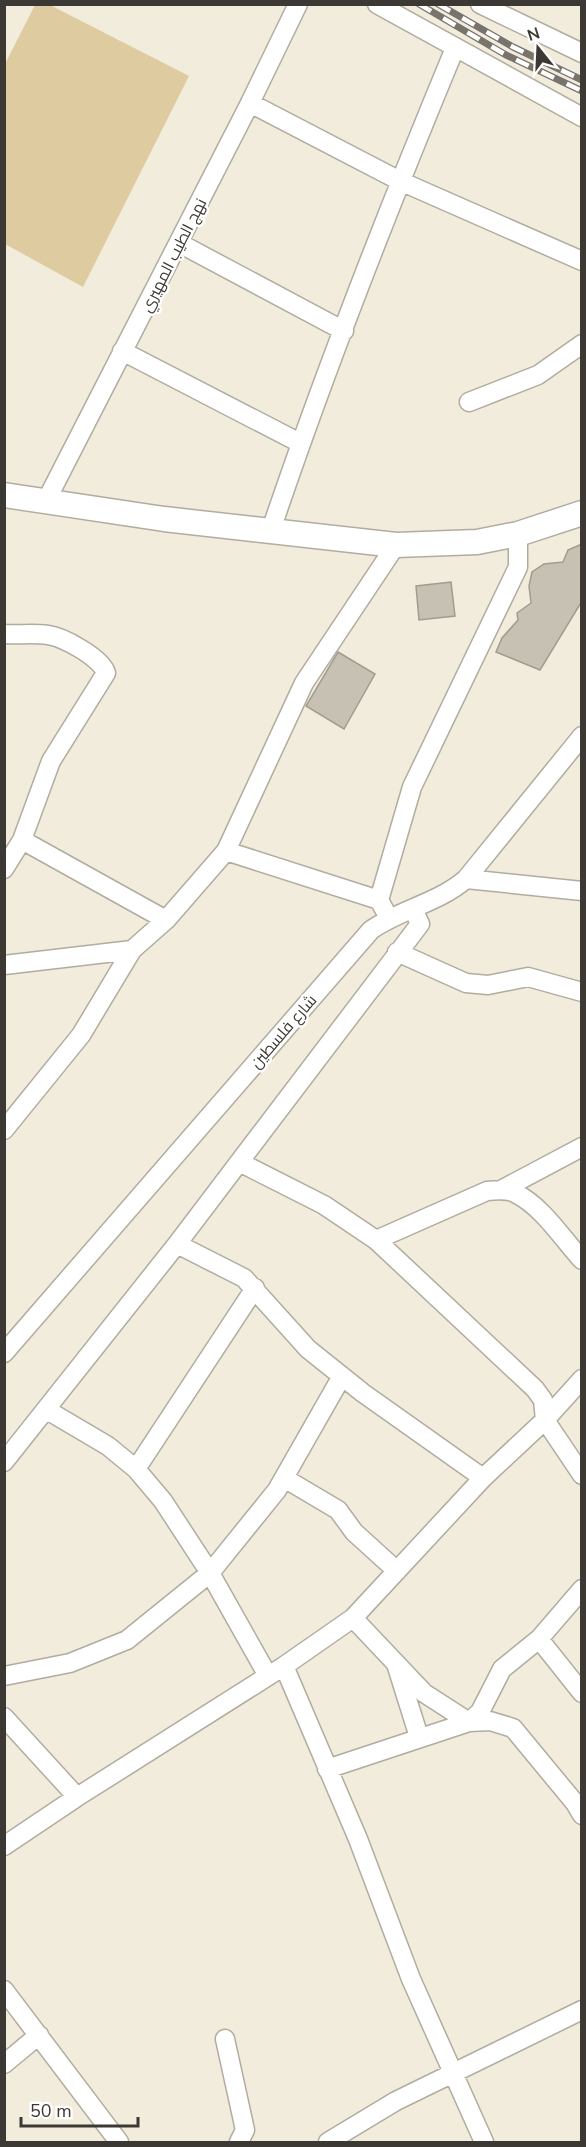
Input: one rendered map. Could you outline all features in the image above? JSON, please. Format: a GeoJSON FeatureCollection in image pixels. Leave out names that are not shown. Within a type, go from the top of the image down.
{"type":"FeatureCollection","features":[{"type":"Feature","properties":{"kind":"main road"},"geometry":{"type":"LineString","coordinates":[[4,495],[45,503],[396,545],[477,542],[518,534],[582,513]]}},
{"type":"Feature","properties":{"kind":"street","name":"نهج الطيب المهيري"},"geometry":{"type":"LineString","coordinates":[[45,503],[250,103],[298,4]]}},
{"type":"Feature","properties":{"kind":"street"},"geometry":{"type":"LineString","coordinates":[[377,4],[582,117]]}},
{"type":"Feature","properties":{"kind":"street"},"geometry":{"type":"LineString","coordinates":[[480,4],[582,52]]}},
{"type":"Feature","properties":{"kind":"street"},"geometry":{"type":"LineString","coordinates":[[271,531],[300,443],[399,181],[455,48]]}},
{"type":"Feature","properties":{"kind":"street"},"geometry":{"type":"LineString","coordinates":[[250,103],[399,181],[582,261]]}},
{"type":"Feature","properties":{"kind":"street"},"geometry":{"type":"LineString","coordinates":[[179,243],[344,331]]}},
{"type":"Feature","properties":{"kind":"street"},"geometry":{"type":"LineString","coordinates":[[469,402],[538,375],[582,344]]}},
{"type":"Feature","properties":{"kind":"street"},"geometry":{"type":"LineString","coordinates":[[122,351],[300,443]]}},
{"type":"Feature","properties":{"kind":"street"},"geometry":{"type":"LineString","coordinates":[[379,900],[412,787],[518,567],[518,534]]}},
{"type":"Feature","properties":{"kind":"street"},"geometry":{"type":"LineString","coordinates":[[4,1130],[81,1035],[132,950],[166,920],[226,851],[304,683],[396,545]]}},
{"type":"Feature","properties":{"kind":"street"},"geometry":{"type":"LineString","coordinates":[[4,634],[51,636],[101,662],[106,673],[51,760],[22,840],[4,869]]}},
{"type":"Feature","properties":{"kind":"street","name":"شارع فلسطين"},"geometry":{"type":"LineString","coordinates":[[4,1353],[371,930],[389,918],[449,892],[466,879],[582,736]]}},
{"type":"Feature","properties":{"kind":"street"},"geometry":{"type":"LineString","coordinates":[[22,840],[166,920]]}},
{"type":"Feature","properties":{"kind":"street"},"geometry":{"type":"LineString","coordinates":[[226,851],[379,900],[389,918]]}},
{"type":"Feature","properties":{"kind":"street"},"geometry":{"type":"LineString","coordinates":[[466,879],[582,891]]}},
{"type":"Feature","properties":{"kind":"street"},"geometry":{"type":"LineString","coordinates":[[4,1462],[177,1244],[420,924],[413,909]]}},
{"type":"Feature","properties":{"kind":"street"},"geometry":{"type":"LineString","coordinates":[[4,965],[132,950]]}},
{"type":"Feature","properties":{"kind":"street"},"geometry":{"type":"LineString","coordinates":[[397,952],[466,983],[488,986],[528,977],[582,992]]}},
{"type":"Feature","properties":{"kind":"street"},"geometry":{"type":"LineString","coordinates":[[501,1190],[582,1147]]}},
{"type":"Feature","properties":{"kind":"street"},"geometry":{"type":"LineString","coordinates":[[239,1162],[324,1205],[376,1240],[535,1389],[543,1400],[545,1420],[582,1475]]}},
{"type":"Feature","properties":{"kind":"street"},"geometry":{"type":"LineString","coordinates":[[376,1240],[487,1191],[501,1190],[514,1192],[533,1206],[582,1260]]}},
{"type":"Feature","properties":{"kind":"street"},"geometry":{"type":"LineString","coordinates":[[177,1244],[244,1278],[308,1349],[483,1478]]}},
{"type":"Feature","properties":{"kind":"street"},"geometry":{"type":"LineString","coordinates":[[136,1469],[255,1288]]}},
{"type":"Feature","properties":{"kind":"street"},"geometry":{"type":"LineString","coordinates":[[4,1676],[70,1663],[127,1640],[210,1573],[284,1478],[342,1376]]}},
{"type":"Feature","properties":{"kind":"street"},"geometry":{"type":"LineString","coordinates":[[4,1846],[284,1666],[353,1618],[483,1478],[545,1420],[582,1379]]}},
{"type":"Feature","properties":{"kind":"street"},"geometry":{"type":"LineString","coordinates":[[47,1410],[108,1446],[136,1469],[163,1502],[210,1573],[268,1676]]}},
{"type":"Feature","properties":{"kind":"street"},"geometry":{"type":"LineString","coordinates":[[284,1478],[338,1510],[354,1532],[397,1571]]}},
{"type":"Feature","properties":{"kind":"street"},"geometry":{"type":"LineString","coordinates":[[469,1722],[480,1712],[502,1670],[539,1639],[582,1589]]}},
{"type":"Feature","properties":{"kind":"street"},"geometry":{"type":"LineString","coordinates":[[353,1618],[424,1693],[469,1722]]}},
{"type":"Feature","properties":{"kind":"street"},"geometry":{"type":"LineString","coordinates":[[539,1639],[582,1693]]}},
{"type":"Feature","properties":{"kind":"street"},"geometry":{"type":"LineString","coordinates":[[396,1662],[419,1737]]}},
{"type":"Feature","properties":{"kind":"street"},"geometry":{"type":"LineString","coordinates":[[284,1666],[358,1839],[411,1979],[484,2142]]}},
{"type":"Feature","properties":{"kind":"street"},"geometry":{"type":"LineString","coordinates":[[4,1717],[77,1797]]}},
{"type":"Feature","properties":{"kind":"street"},"geometry":{"type":"LineString","coordinates":[[327,1769],[469,1722],[490,1721],[513,1728],[575,1803],[582,1815]]}},
{"type":"Feature","properties":{"kind":"street"},"geometry":{"type":"LineString","coordinates":[[4,1990],[119,2142]]}},
{"type":"Feature","properties":{"kind":"street"},"geometry":{"type":"LineString","coordinates":[[328,2142],[396,2101],[582,2010]]}},
{"type":"Feature","properties":{"kind":"street"},"geometry":{"type":"LineString","coordinates":[[4,2064],[39,2035]]}},
{"type":"Feature","properties":{"kind":"street"},"geometry":{"type":"LineString","coordinates":[[225,2039],[245,2130],[239,2142]]}},
{"type":"Feature","properties":{"kind":"shaded area"},"geometry":{"type":"Polygon","coordinates":[[[35,5],[50,5],[189,76],[83,287],[5,244],[5,64],[35,5]]]}},
{"type":"Feature","properties":{"kind":"building"},"geometry":{"type":"Polygon","coordinates":[[[582,544],[582,601],[540,670],[496,652],[502,638],[518,620],[517,613],[531,603],[529,586],[532,572],[544,564],[563,562],[568,550],[582,544]]]}},
{"type":"Feature","properties":{"kind":"building"},"geometry":{"type":"Polygon","coordinates":[[[451,582],[455,616],[419,620],[416,586],[451,582]]]}},
{"type":"Feature","properties":{"kind":"building"},"geometry":{"type":"Polygon","coordinates":[[[338,652],[375,674],[344,729],[306,706],[338,652]]]}},
{"type":"Feature","properties":{"kind":"railway"},"geometry":{"type":"LineString","coordinates":[[419,4],[506,55],[582,91]]}},
{"type":"Feature","properties":{"kind":"railway"},"geometry":{"type":"LineString","coordinates":[[438,4],[513,47],[582,80]]}}]}
